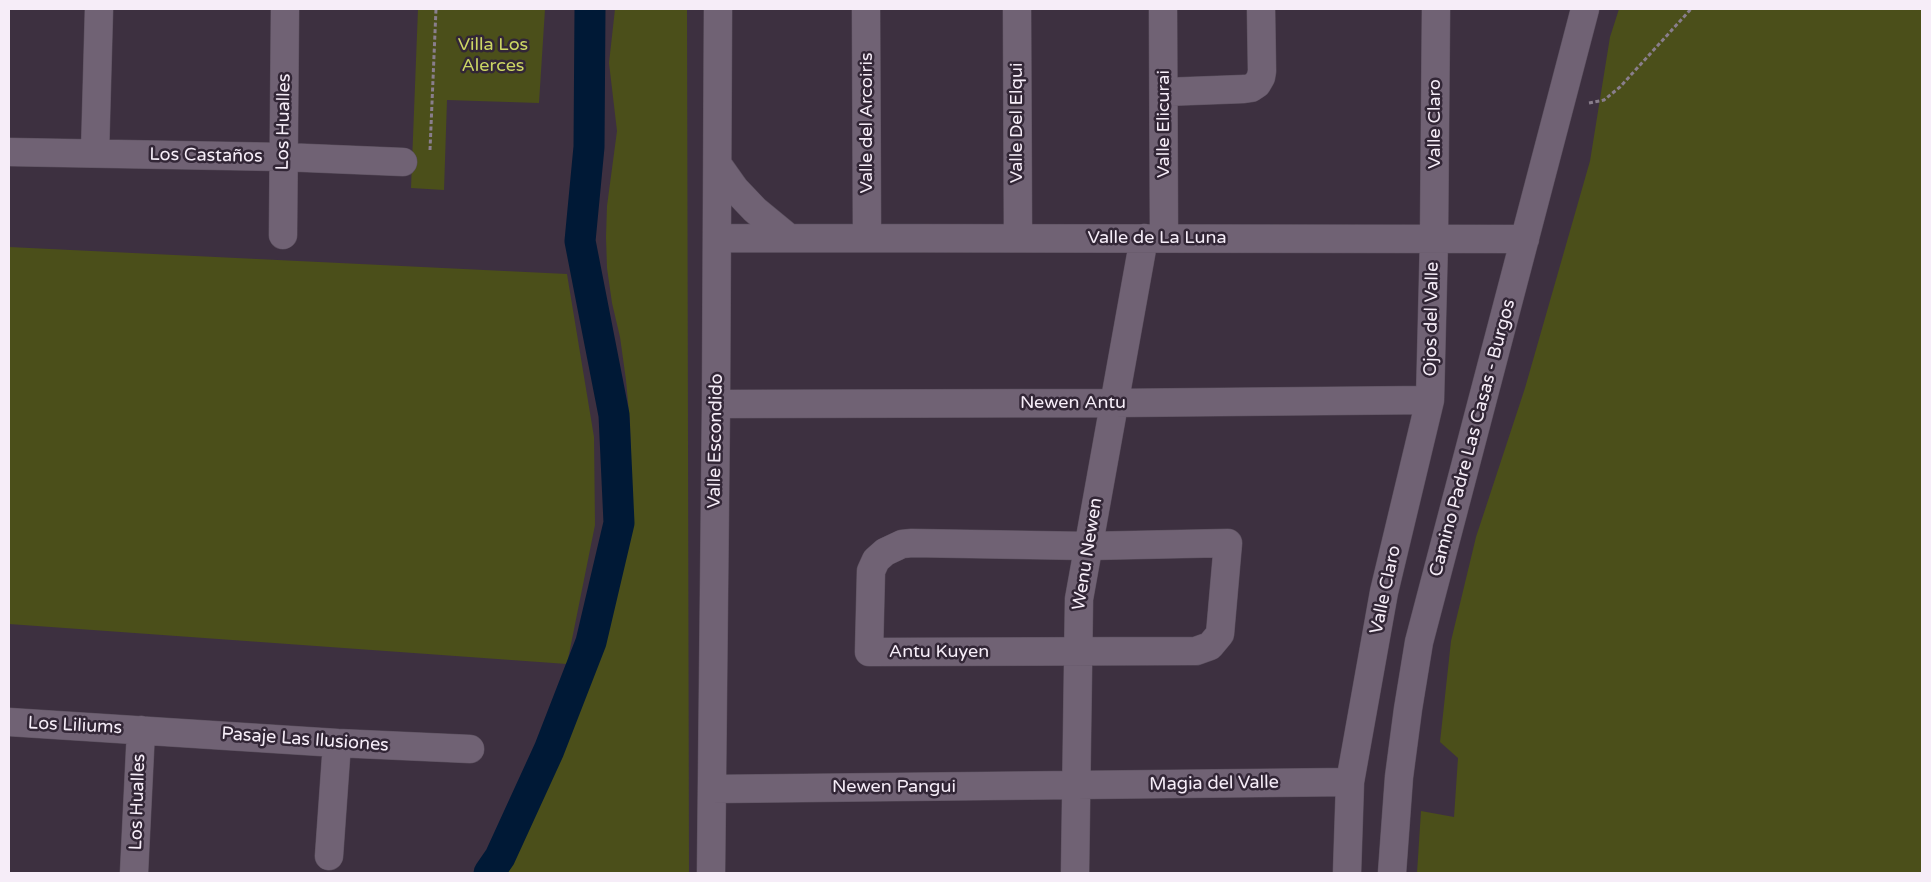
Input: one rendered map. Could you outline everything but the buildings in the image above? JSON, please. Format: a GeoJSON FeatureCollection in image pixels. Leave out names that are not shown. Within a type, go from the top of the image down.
{"type":"FeatureCollection","features":[{"type":"Feature","properties":{"kind":"street"},"geometry":{"type":"LineString","coordinates":[[95,153],[99,9]]}},
{"type":"Feature","properties":{"kind":"street","name":"Los Hualles"},"geometry":{"type":"LineString","coordinates":[[283,235],[285,9]]}},
{"type":"Feature","properties":{"kind":"street","name":"Valle Escondido"},"geometry":{"type":"LineString","coordinates":[[711,873],[718,9]]}},
{"type":"Feature","properties":{"kind":"street","name":"Valle del Arcoiris"},"geometry":{"type":"LineString","coordinates":[[866,9],[867,238]]}},
{"type":"Feature","properties":{"kind":"street","name":"Valle Del Elqui"},"geometry":{"type":"LineString","coordinates":[[1017,9],[1018,238]]}},
{"type":"Feature","properties":{"kind":"street","name":"Valle Elicurai"},"geometry":{"type":"LineString","coordinates":[[1154,238],[1164,92],[1163,9]]}},
{"type":"Feature","properties":{"kind":"street"},"geometry":{"type":"LineString","coordinates":[[1164,92],[1244,89],[1251,88],[1257,84],[1261,78],[1262,70],[1261,9]]}},
{"type":"Feature","properties":{"kind":"street","name":"Valle Claro"},"geometry":{"type":"LineString","coordinates":[[1434,239],[1436,9]]}},
{"type":"Feature","properties":{"kind":"street","name":"Camino Padre Las Casas - Burgos"},"geometry":{"type":"LineString","coordinates":[[1392,873],[1399,777],[1419,642],[1585,9]]}},
{"type":"Feature","properties":{"kind":"street","name":"Los Castaños"},"geometry":{"type":"LineString","coordinates":[[9,152],[283,157],[403,162]]}},
{"type":"Feature","properties":{"kind":"street"},"geometry":{"type":"LineString","coordinates":[[718,165],[754,210],[789,238]]}},
{"type":"Feature","properties":{"kind":"street","name":"Valle de La Luna"},"geometry":{"type":"LineString","coordinates":[[717,238],[1525,239]]}},
{"type":"Feature","properties":{"kind":"street","name":"Wenu Newen"},"geometry":{"type":"LineString","coordinates":[[1075,873],[1078,598],[1114,403],[1154,238]]}},
{"type":"Feature","properties":{"kind":"street","name":"Ojos del Valle"},"geometry":{"type":"LineString","coordinates":[[1430,400],[1434,239]]}},
{"type":"Feature","properties":{"kind":"street","name":"Valle Claro"},"geometry":{"type":"LineString","coordinates":[[1347,873],[1350,782],[1384,592],[1430,400]]}},
{"type":"Feature","properties":{"kind":"street","name":"Newen Antu"},"geometry":{"type":"LineString","coordinates":[[716,404],[1430,400]]}},
{"type":"Feature","properties":{"kind":"street"},"geometry":{"type":"LineString","coordinates":[[1078,652],[1196,651],[1210,646],[1220,634],[1228,543],[1088,546]]}},
{"type":"Feature","properties":{"kind":"street","name":"Antu Kuyen"},"geometry":{"type":"LineString","coordinates":[[1078,652],[869,652],[871,571],[876,560],[885,552],[902,544],[1088,546]]}},
{"type":"Feature","properties":{"kind":"street","name":"Los Liliums"},"geometry":{"type":"LineString","coordinates":[[9,722],[141,730]]}},
{"type":"Feature","properties":{"kind":"street","name":"Los Hualles"},"geometry":{"type":"LineString","coordinates":[[134,873],[141,730]]}},
{"type":"Feature","properties":{"kind":"street","name":"Pasaje Las Ilusiones"},"geometry":{"type":"LineString","coordinates":[[141,730],[337,743],[470,749]]}},
{"type":"Feature","properties":{"kind":"street"},"geometry":{"type":"LineString","coordinates":[[329,856],[337,743]]}},
{"type":"Feature","properties":{"kind":"street","name":"Magia del Valle"},"geometry":{"type":"LineString","coordinates":[[1077,786],[1350,782]]}},
{"type":"Feature","properties":{"kind":"street","name":"Newen Pangui"},"geometry":{"type":"LineString","coordinates":[[712,789],[1077,786]]}},
{"type":"Feature","properties":{"kind":"path"},"geometry":{"type":"LineString","coordinates":[[403,162],[429,163],[436,9]]}},
{"type":"Feature","properties":{"kind":"path"},"geometry":{"type":"LineString","coordinates":[[1559,109],[1604,100],[1620,87],[1690,9]]}},
{"type":"Feature","properties":{"kind":"green space","name":"Villa Los Alerces"},"geometry":{"type":"Polygon","coordinates":[[[418,9],[545,9],[539,103],[447,100],[444,190],[411,188],[418,9]]]}},
{"type":"Feature","properties":{"kind":"green space"},"geometry":{"type":"Polygon","coordinates":[[[615,9],[687,9],[689,873],[504,873],[550,780],[596,657],[614,598],[632,518],[630,424],[626,380],[607,268],[607,206],[617,131],[609,63],[615,9]]]}},
{"type":"Feature","properties":{"kind":"green space"},"geometry":{"type":"Polygon","coordinates":[[[1619,9],[1922,9],[1922,873],[1417,873],[1421,811],[1454,817],[1458,758],[1440,742],[1451,641],[1476,537],[1525,388],[1590,161],[1610,37],[1619,9]]]}},
{"type":"Feature","properties":{"kind":"green space"},"geometry":{"type":"Polygon","coordinates":[[[9,247],[567,274],[594,437],[595,525],[567,664],[9,624],[9,247]]]}},
{"type":"Feature","properties":{"kind":"waterway"},"geometry":{"type":"LineString","coordinates":[[489,873],[500,857],[549,750],[591,642],[619,523],[614,415],[580,241],[589,147],[590,9]]}}]}
